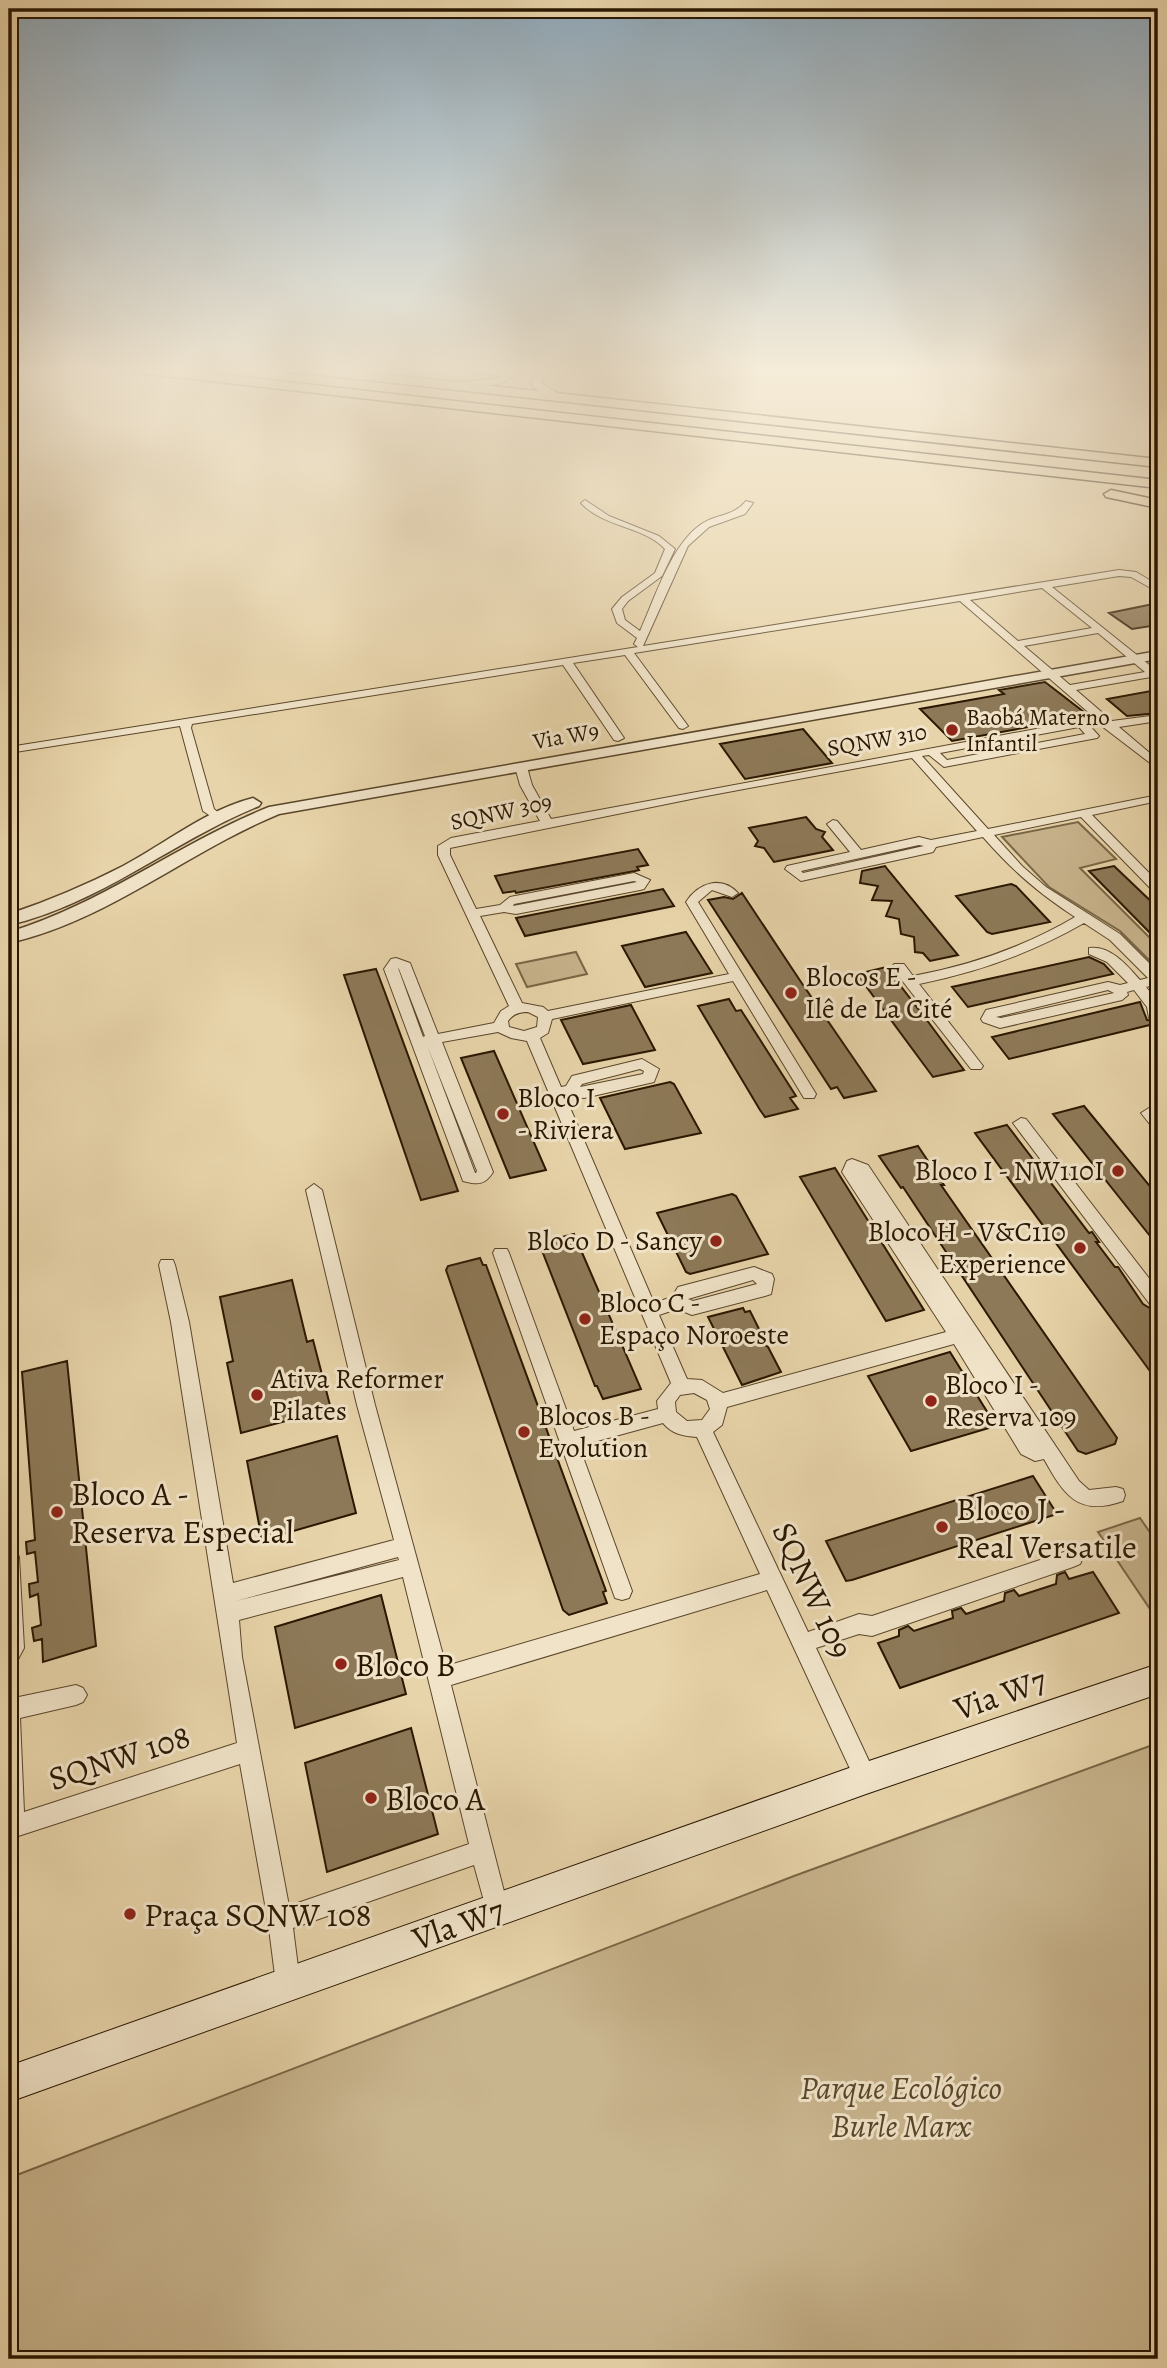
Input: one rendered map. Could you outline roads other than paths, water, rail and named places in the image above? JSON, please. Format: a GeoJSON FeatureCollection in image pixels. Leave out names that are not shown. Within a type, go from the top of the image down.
{"type":"FeatureCollection","features":[{"type":"Feature","properties":{"kind":"highway"},"geometry":{"type":"LineString","coordinates":[[1036,478],[1158,504]]}},
{"type":"Feature","properties":{"kind":"highway"},"geometry":{"type":"LineString","coordinates":[[1100,478],[1158,484]]}},
{"type":"Feature","properties":{"kind":"main road","name":"Via W7"},"geometry":{"type":"LineString","coordinates":[[866,1778],[1158,1679]]}},
{"type":"Feature","properties":{"kind":"main road","name":"Vla W7"},"geometry":{"type":"LineString","coordinates":[[9,2084],[288,1983],[497,1912],[866,1778]]}},
{"type":"Feature","properties":{"kind":"street"},"geometry":{"type":"LineString","coordinates":[[585,503],[612,523],[662,540],[670,549],[659,574],[625,599],[617,610],[620,621],[642,637]]}},
{"type":"Feature","properties":{"kind":"street"},"geometry":{"type":"LineString","coordinates":[[632,650],[642,637],[684,545],[706,525],[742,513],[749,503]]}},
{"type":"Feature","properties":{"kind":"street"},"geometry":{"type":"LineString","coordinates":[[9,750],[1119,573],[1133,575],[1158,590]]}},
{"type":"Feature","properties":{"kind":"street"},"geometry":{"type":"LineString","coordinates":[[1044,585],[1156,675]]}},
{"type":"Feature","properties":{"kind":"street"},"geometry":{"type":"LineString","coordinates":[[962,598],[1108,726],[1158,766]]}},
{"type":"Feature","properties":{"kind":"street"},"geometry":{"type":"LineString","coordinates":[[1015,644],[1100,630]]}},
{"type":"Feature","properties":{"kind":"street","name":"Via W9"},"geometry":{"type":"LineString","coordinates":[[1131,655],[1158,645]]}},
{"type":"Feature","properties":{"kind":"street"},"geometry":{"type":"LineString","coordinates":[[632,650],[683,726]]}},
{"type":"Feature","properties":{"kind":"street","name":"Via W9"},"geometry":{"type":"LineString","coordinates":[[9,920],[57,904],[130,869],[218,817],[278,796],[516,762],[683,726],[1131,655],[1158,655]]}},
{"type":"Feature","properties":{"kind":"street"},"geometry":{"type":"LineString","coordinates":[[566,661],[618,738]]}},
{"type":"Feature","properties":{"kind":"street","name":"Via W9"},"geometry":{"type":"LineString","coordinates":[[9,938],[87,911],[242,822],[275,810],[516,762],[1044,669]]}},
{"type":"Feature","properties":{"kind":"street"},"geometry":{"type":"LineString","coordinates":[[1067,689],[1156,675]]}},
{"type":"Feature","properties":{"kind":"street"},"geometry":{"type":"LineString","coordinates":[[188,720],[186,728],[209,811],[218,817]]}},
{"type":"Feature","properties":{"kind":"street","name":"SQNW 310"},"geometry":{"type":"LineString","coordinates":[[701,793],[1083,724],[1108,726],[1158,720]]}},
{"type":"Feature","properties":{"kind":"street"},"geometry":{"type":"LineString","coordinates":[[915,755],[1018,869],[1042,890],[1115,937],[1158,980]]}},
{"type":"Feature","properties":{"kind":"street"},"geometry":{"type":"LineString","coordinates":[[516,762],[547,823]]}},
{"type":"Feature","properties":{"kind":"street","name":"SQNW 309"},"geometry":{"type":"LineString","coordinates":[[517,1008],[444,855],[444,846],[451,842],[701,793]]}},
{"type":"Feature","properties":{"kind":"street"},"geometry":{"type":"LineString","coordinates":[[931,844],[929,849],[822,873],[798,876],[791,869],[919,841],[931,844],[1158,798]]}},
{"type":"Feature","properties":{"kind":"street"},"geometry":{"type":"LineString","coordinates":[[1083,812],[1158,889]]}},
{"type":"Feature","properties":{"kind":"street"},"geometry":{"type":"LineString","coordinates":[[834,824],[857,853]]}},
{"type":"Feature","properties":{"kind":"street"},"geometry":{"type":"LineString","coordinates":[[472,914],[504,908],[516,910],[539,906],[640,886],[644,880],[634,877],[510,901],[504,908]]}},
{"type":"Feature","properties":{"kind":"street"},"geometry":{"type":"LineString","coordinates":[[732,892],[722,886],[707,887],[698,891],[692,902],[809,1094]]}},
{"type":"Feature","properties":{"kind":"street"},"geometry":{"type":"LineString","coordinates":[[911,981],[994,962],[1027,949],[1083,918]]}},
{"type":"Feature","properties":{"kind":"street"},"geometry":{"type":"LineString","coordinates":[[1094,951],[1108,956],[1136,985],[1154,1006],[1154,1015]]}},
{"type":"Feature","properties":{"kind":"street"},"geometry":{"type":"LineString","coordinates":[[900,967],[976,1066]]}},
{"type":"Feature","properties":{"kind":"street"},"geometry":{"type":"LineString","coordinates":[[502,1027],[503,1017],[517,1008],[533,1009],[545,1016],[738,976]]}},
{"type":"Feature","properties":{"kind":"street"},"geometry":{"type":"LineString","coordinates":[[1120,989],[1121,995],[1117,997],[1000,1023],[988,1019],[991,1013],[1108,986],[1120,989],[1158,980]]}},
{"type":"Feature","properties":{"kind":"street"},"geometry":{"type":"LineString","coordinates":[[426,1041],[502,1027],[512,1035],[531,1036],[546,1026],[545,1016]]}},
{"type":"Feature","properties":{"kind":"street"},"geometry":{"type":"LineString","coordinates":[[531,1036],[564,1091],[681,1386]]}},
{"type":"Feature","properties":{"kind":"street"},"geometry":{"type":"LineString","coordinates":[[426,1041],[485,1172],[479,1179],[469,1177],[426,1041]]}},
{"type":"Feature","properties":{"kind":"street"},"geometry":{"type":"LineString","coordinates":[[1021,1123],[1157,1298]]}},
{"type":"Feature","properties":{"kind":"street"},"geometry":{"type":"LineString","coordinates":[[965,1334],[850,1172],[852,1165],[862,1169],[965,1334],[1028,1448],[1035,1453],[1049,1450],[1074,1488],[1084,1497],[1098,1499],[1116,1495]]}},
{"type":"Feature","properties":{"kind":"street"},"geometry":{"type":"LineString","coordinates":[[314,1190],[366,1405],[497,1912]]}},
{"type":"Feature","properties":{"kind":"street"},"geometry":{"type":"LineString","coordinates":[[501,1253],[566,1441],[622,1591]]}},
{"type":"Feature","properties":{"kind":"street"},"geometry":{"type":"LineString","coordinates":[[167,1265],[186,1358],[226,1604],[232,1657],[280,1922],[288,1983]]}},
{"type":"Feature","properties":{"kind":"street"},"geometry":{"type":"LineString","coordinates":[[649,1311],[678,1302]]}},
{"type":"Feature","properties":{"kind":"street"},"geometry":{"type":"LineString","coordinates":[[719,1402],[965,1334]]}},
{"type":"Feature","properties":{"kind":"street"},"geometry":{"type":"LineString","coordinates":[[681,1386],[704,1387],[719,1402],[720,1409],[715,1422],[702,1429],[677,1426],[667,1415],[665,1408],[669,1394],[681,1386]]}},
{"type":"Feature","properties":{"kind":"street"},"geometry":{"type":"LineString","coordinates":[[566,1441],[667,1415]]}},
{"type":"Feature","properties":{"kind":"street","name":"SQNW 109"},"geometry":{"type":"LineString","coordinates":[[702,1429],[866,1778]]}},
{"type":"Feature","properties":{"kind":"street"},"geometry":{"type":"LineString","coordinates":[[226,1604],[407,1556]]}},
{"type":"Feature","properties":{"kind":"street"},"geometry":{"type":"LineString","coordinates":[[9,1557],[14,1648],[9,1656]]}},
{"type":"Feature","properties":{"kind":"street"},"geometry":{"type":"LineString","coordinates":[[803,1643],[859,1624],[872,1626],[1073,1558]]}},
{"type":"Feature","properties":{"kind":"street"},"geometry":{"type":"LineString","coordinates":[[437,1679],[773,1579]]}},
{"type":"Feature","properties":{"kind":"street"},"geometry":{"type":"LineString","coordinates":[[11,1827],[9,1709],[76,1695]]}},
{"type":"Feature","properties":{"kind":"street","name":"SQNW 108"},"geometry":{"type":"LineString","coordinates":[[11,1827],[249,1750]]}},
{"type":"Feature","properties":{"kind":"street"},"geometry":{"type":"LineString","coordinates":[[280,1922],[480,1851]]}},
{"type":"Feature","properties":{"kind":"place","name":"Baobá Materno Infantil"},"geometry":{"type":"Point","coordinates":[952,730]}},
{"type":"Feature","properties":{"kind":"place","name":"Blocos E - Ilê de La Cité"},"geometry":{"type":"Point","coordinates":[791,993]}},
{"type":"Feature","properties":{"kind":"place","name":"Bloco I - Riviera"},"geometry":{"type":"Point","coordinates":[503,1114]}},
{"type":"Feature","properties":{"kind":"place","name":"Bloco I - NW110I"},"geometry":{"type":"Point","coordinates":[1118,1171]}},
{"type":"Feature","properties":{"kind":"place","name":"Bloco D - Sancy"},"geometry":{"type":"Point","coordinates":[716,1241]}},
{"type":"Feature","properties":{"kind":"place","name":"Bloco H - V&C110 Experience"},"geometry":{"type":"Point","coordinates":[1080,1248]}},
{"type":"Feature","properties":{"kind":"place","name":"Bloco C - Espaço Noroeste"},"geometry":{"type":"Point","coordinates":[585,1319]}},
{"type":"Feature","properties":{"kind":"place","name":"Ativa Reformer Pilates"},"geometry":{"type":"Point","coordinates":[257,1395]}},
{"type":"Feature","properties":{"kind":"place","name":"Bloco I - Reserva 109"},"geometry":{"type":"Point","coordinates":[931,1401]}},
{"type":"Feature","properties":{"kind":"place","name":"Blocos B - Evolution"},"geometry":{"type":"Point","coordinates":[524,1432]}},
{"type":"Feature","properties":{"kind":"place","name":"Bloco A - Reserva Especial"},"geometry":{"type":"Point","coordinates":[57,1512]}},
{"type":"Feature","properties":{"kind":"place","name":"Bloco J - Real Versatile"},"geometry":{"type":"Point","coordinates":[942,1527]}},
{"type":"Feature","properties":{"kind":"place","name":"Bloco B"},"geometry":{"type":"Point","coordinates":[341,1664]}},
{"type":"Feature","properties":{"kind":"place","name":"Bloco A"},"geometry":{"type":"Point","coordinates":[371,1798]}},
{"type":"Feature","properties":{"kind":"place","name":"Praça SQNW 108"},"geometry":{"type":"Point","coordinates":[130,1914]}},
{"type":"Feature","properties":{"kind":"park label","name":"Parque Ecológico Burle Marx"},"geometry":{"type":"Point","coordinates":[901,2106]}}]}
